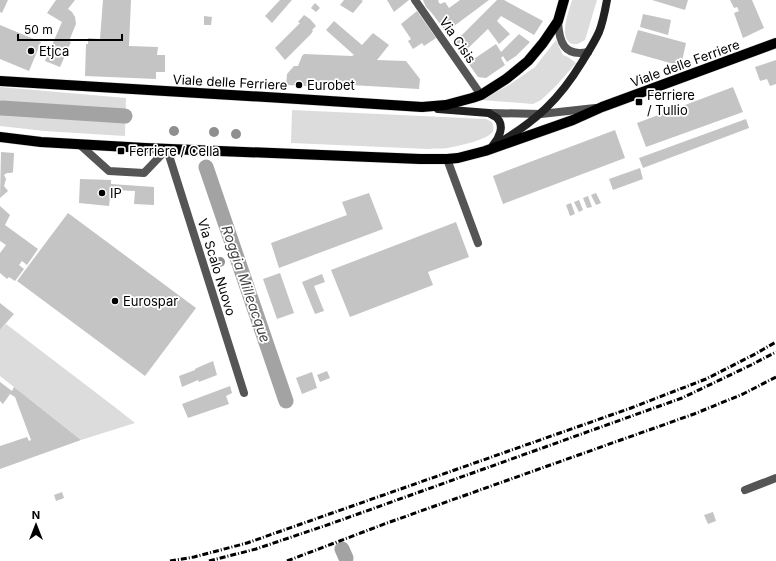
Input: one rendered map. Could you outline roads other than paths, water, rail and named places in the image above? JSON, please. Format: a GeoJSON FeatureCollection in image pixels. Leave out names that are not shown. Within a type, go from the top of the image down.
{"type":"FeatureCollection","features":[{"type":"Feature","properties":{"kind":"main road","name":"Viale delle Ferriere"},"geometry":{"type":"LineString","coordinates":[[0,81],[422,107],[446,105],[481,95],[506,79],[528,61],[558,21],[564,0]]}},
{"type":"Feature","properties":{"kind":"main road"},"geometry":{"type":"LineString","coordinates":[[541,114],[574,76],[594,42],[599,31],[607,0]]}},
{"type":"Feature","properties":{"kind":"main road","name":"Viale delle Ferriere"},"geometry":{"type":"LineString","coordinates":[[0,137],[41,142],[168,149],[447,159],[485,151],[574,120],[602,107],[776,43]]}},
{"type":"Feature","properties":{"kind":"main road"},"geometry":{"type":"LineString","coordinates":[[422,107],[489,113],[498,118],[501,129],[498,138],[495,143],[485,151]]}},
{"type":"Feature","properties":{"kind":"main road","name":"Viale delle Ferriere"},"geometry":{"type":"LineString","coordinates":[[485,151],[509,137],[541,114]]}},
{"type":"Feature","properties":{"kind":"street","name":"Via Cisis"},"geometry":{"type":"LineString","coordinates":[[415,0],[481,95]]}},
{"type":"Feature","properties":{"kind":"street"},"geometry":{"type":"LineString","coordinates":[[558,21],[558,31],[566,49],[579,54],[588,52]]}},
{"type":"Feature","properties":{"kind":"street","name":"Viale delle Ferriere"},"geometry":{"type":"LineString","coordinates":[[489,113],[541,114],[602,107]]}},
{"type":"Feature","properties":{"kind":"street"},"geometry":{"type":"LineString","coordinates":[[79,144],[109,171],[144,173],[168,149]]}},
{"type":"Feature","properties":{"kind":"street","name":"Via Scalo Nuovo"},"geometry":{"type":"LineString","coordinates":[[168,149],[244,393]]}},
{"type":"Feature","properties":{"kind":"street"},"geometry":{"type":"LineString","coordinates":[[447,159],[478,243]]}},
{"type":"Feature","properties":{"kind":"street"},"geometry":{"type":"LineString","coordinates":[[745,490],[776,478]]}},
{"type":"Feature","properties":{"kind":"waterway","name":"Roggia Milleacque"},"geometry":{"type":"LineString","coordinates":[[2,108],[125,116]]}},
{"type":"Feature","properties":{"kind":"waterway","name":"Roggia Milleacque"},"geometry":{"type":"LineString","coordinates":[[206,167],[286,401]]}},
{"type":"Feature","properties":{"kind":"waterway","name":"Roggia Milleacque"},"geometry":{"type":"LineString","coordinates":[[342,549],[346,558]]}},
{"type":"Feature","properties":{"kind":"railway"},"geometry":{"type":"LineString","coordinates":[[170,561],[194,557],[247,543],[631,408],[706,379],[776,342]]}},
{"type":"Feature","properties":{"kind":"railway"},"geometry":{"type":"LineString","coordinates":[[209,561],[256,549],[330,524],[682,398],[776,352]]}},
{"type":"Feature","properties":{"kind":"railway"},"geometry":{"type":"LineString","coordinates":[[287,561],[387,523],[694,414],[743,394],[776,377]]}},
{"type":"Feature","properties":{"kind":"place","name":"Etjca"},"geometry":{"type":"Point","coordinates":[31,51]}},
{"type":"Feature","properties":{"kind":"place","name":"Eurobet"},"geometry":{"type":"Point","coordinates":[299,85]}},
{"type":"Feature","properties":{"kind":"place","name":"Ferriere / Tullio"},"geometry":{"type":"Point","coordinates":[639,102]}},
{"type":"Feature","properties":{"kind":"place","name":"Ferriere / Cella"},"geometry":{"type":"Point","coordinates":[121,151]}},
{"type":"Feature","properties":{"kind":"place","name":"IP"},"geometry":{"type":"Point","coordinates":[102,193]}},
{"type":"Feature","properties":{"kind":"place","name":"Eurospar"},"geometry":{"type":"Point","coordinates":[115,301]}}]}
